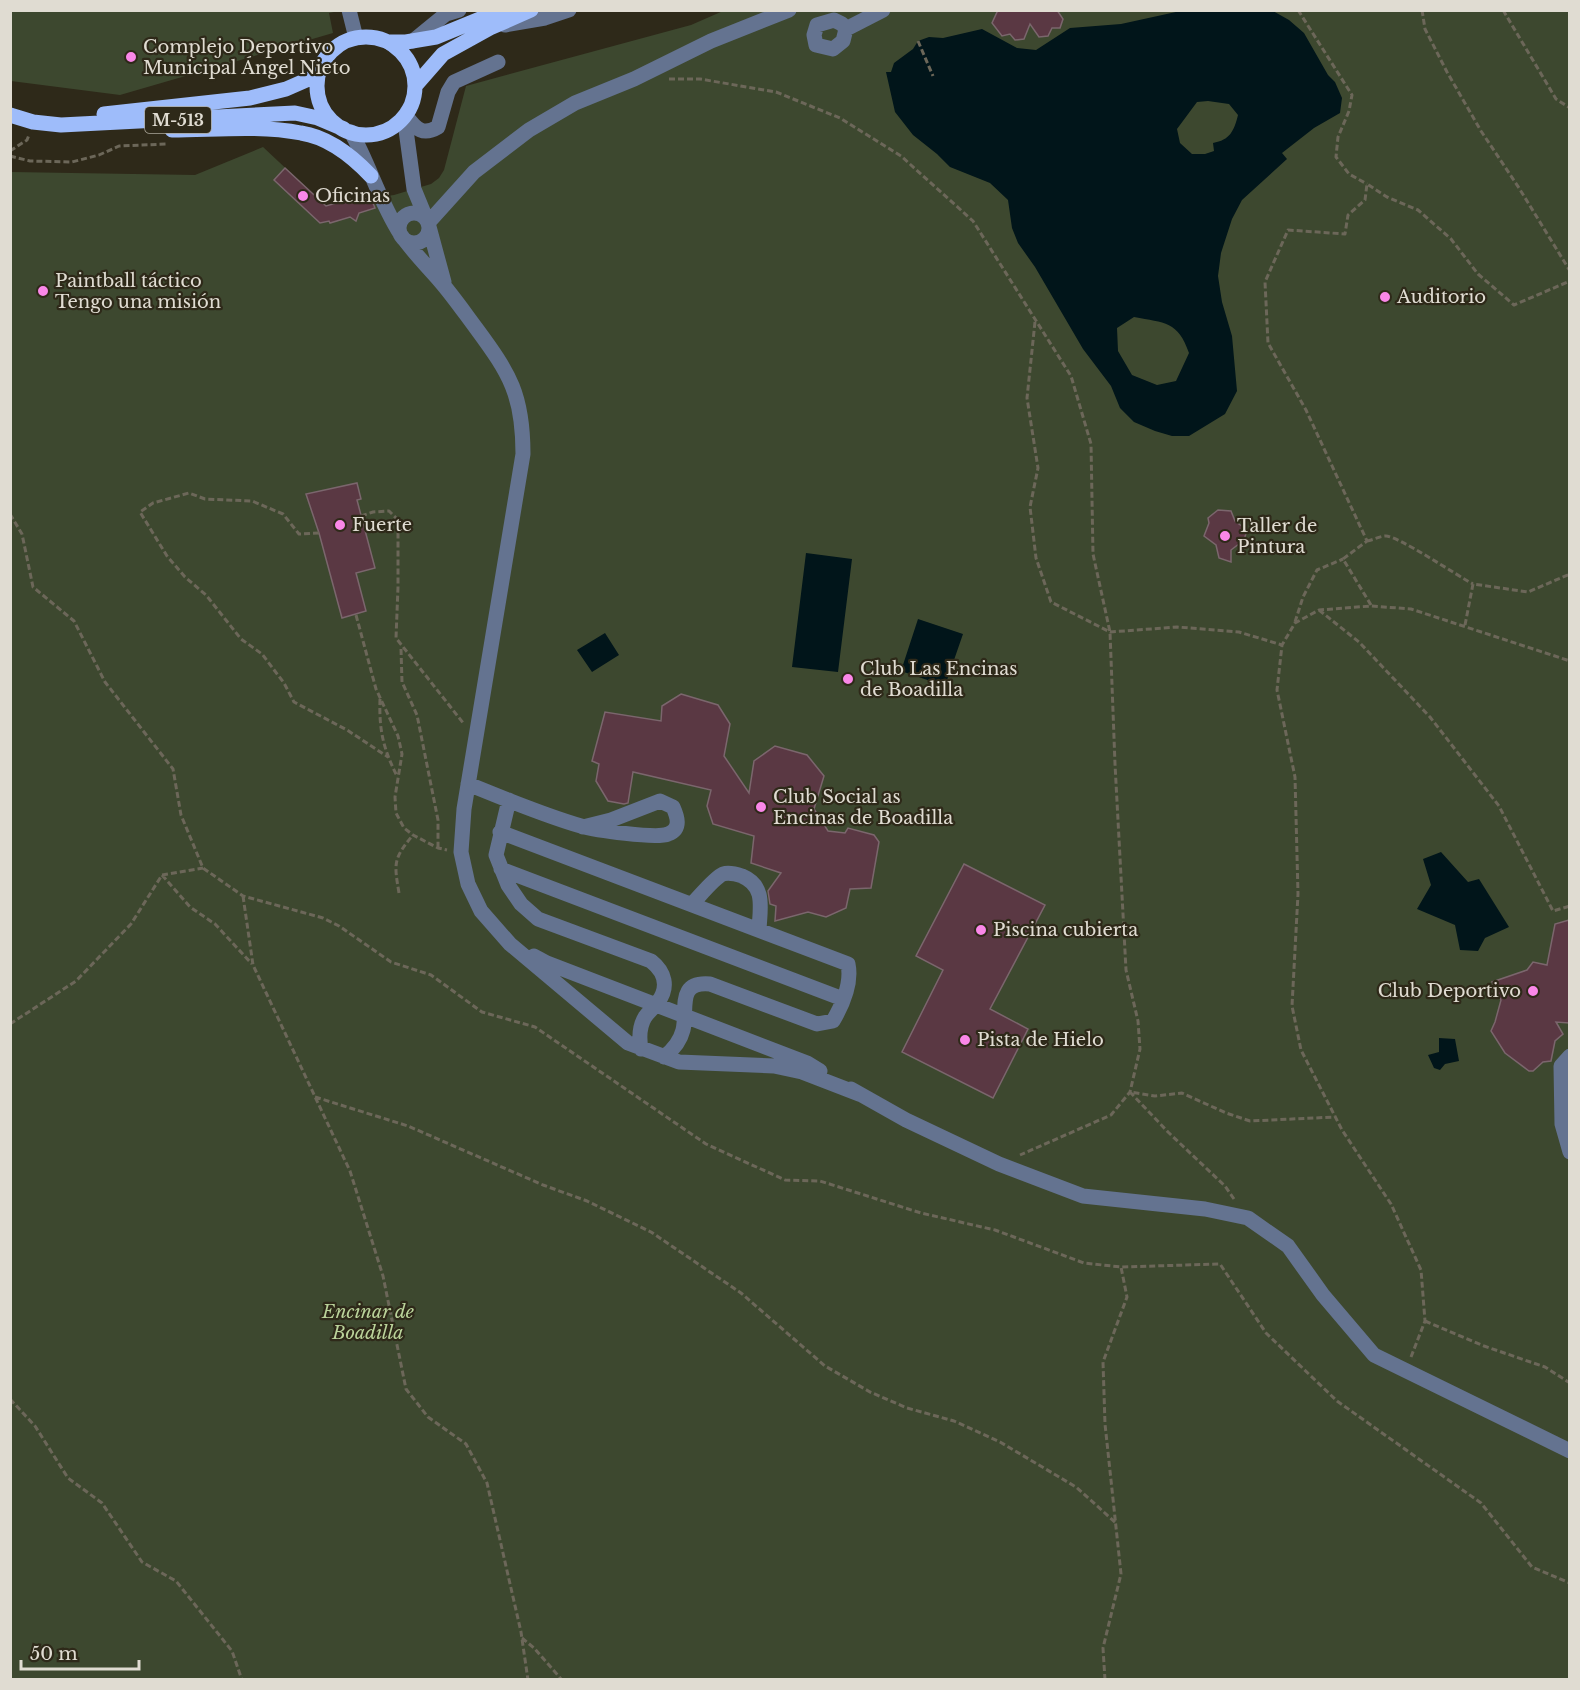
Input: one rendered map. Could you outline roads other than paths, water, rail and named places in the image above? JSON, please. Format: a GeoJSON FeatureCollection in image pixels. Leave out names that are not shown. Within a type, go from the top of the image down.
{"type":"FeatureCollection","features":[{"type":"Feature","properties":{"kind":"main road"},"geometry":{"type":"LineString","coordinates":[[388,42],[436,37],[502,10]]}},
{"type":"Feature","properties":{"kind":"main road"},"geometry":{"type":"LineString","coordinates":[[415,86],[443,54],[490,27],[531,10]]}},
{"type":"Feature","properties":{"kind":"main road"},"geometry":{"type":"LineString","coordinates":[[347,131],[333,122],[324,112],[318,94],[318,75],[331,50],[342,42],[356,38],[372,37],[388,42],[408,60],[415,86],[407,115]]}},
{"type":"Feature","properties":{"kind":"main road","name":"M-513"},"geometry":{"type":"LineString","coordinates":[[10,113],[98,115],[202,104],[250,98],[286,89],[318,75]]}},
{"type":"Feature","properties":{"kind":"main road","name":"M-513"},"geometry":{"type":"LineString","coordinates":[[10,113],[33,122],[61,125],[296,113],[318,118],[347,131],[364,135],[382,131],[407,115]]}},
{"type":"Feature","properties":{"kind":"main road"},"geometry":{"type":"LineString","coordinates":[[61,125],[147,131],[258,129],[302,133],[325,141],[359,163],[371,176]]}},
{"type":"Feature","properties":{"kind":"street"},"geometry":{"type":"LineString","coordinates":[[348,10],[356,38]]}},
{"type":"Feature","properties":{"kind":"street"},"geometry":{"type":"LineString","coordinates":[[413,41],[446,14],[459,10]]}},
{"type":"Feature","properties":{"kind":"street"},"geometry":{"type":"LineString","coordinates":[[490,27],[545,18],[569,10]]}},
{"type":"Feature","properties":{"kind":"street"},"geometry":{"type":"LineString","coordinates":[[428,223],[419,214],[409,214],[401,221],[402,237],[411,243],[422,241],[428,233],[428,223],[474,172],[529,130],[575,103],[634,79],[711,41],[789,10]]}},
{"type":"Feature","properties":{"kind":"street"},"geometry":{"type":"LineString","coordinates":[[846,29],[883,10]]}},
{"type":"Feature","properties":{"kind":"street"},"geometry":{"type":"LineString","coordinates":[[407,115],[416,128],[422,132],[431,132],[438,128],[448,92],[454,82],[498,62]]}},
{"type":"Feature","properties":{"kind":"street"},"geometry":{"type":"LineString","coordinates":[[407,115],[406,130],[414,189],[428,223],[446,288]]}},
{"type":"Feature","properties":{"kind":"street"},"geometry":{"type":"LineString","coordinates":[[347,131],[363,153],[379,196],[402,237],[446,288],[503,365],[516,396],[523,424],[523,454],[478,735],[468,784],[460,852],[468,884],[481,911],[510,944],[628,1043],[663,1058],[680,1062],[774,1066],[802,1072],[859,1094]]}},
{"type":"Feature","properties":{"kind":"street"},"geometry":{"type":"LineString","coordinates":[[468,784],[583,827],[638,835],[668,835],[676,828],[678,819],[673,807],[660,801],[611,820],[583,827]]}},
{"type":"Feature","properties":{"kind":"street"},"geometry":{"type":"LineString","coordinates":[[509,800],[496,855],[508,885],[521,904],[538,919],[651,961],[661,969],[665,979],[664,988],[656,1005],[650,1010],[642,1024],[639,1041],[641,1049]]}},
{"type":"Feature","properties":{"kind":"street"},"geometry":{"type":"LineString","coordinates":[[500,832],[848,964],[850,976],[833,1021],[818,1024],[710,984],[701,983],[693,987],[687,993],[680,1038],[676,1046],[663,1058]]}},
{"type":"Feature","properties":{"kind":"street"},"geometry":{"type":"LineString","coordinates":[[501,869],[843,999]]}},
{"type":"Feature","properties":{"kind":"street"},"geometry":{"type":"LineString","coordinates":[[692,904],[722,874],[736,873],[750,879],[757,886],[761,904],[759,930]]}},
{"type":"Feature","properties":{"kind":"street"},"geometry":{"type":"LineString","coordinates":[[510,944],[547,963],[807,1064],[906,1120],[999,1164],[1083,1196],[1205,1209],[1248,1218],[1288,1246],[1323,1295],[1374,1355],[1569,1451]]}},
{"type":"Feature","properties":{"kind":"street"},"geometry":{"type":"LineString","coordinates":[[1569,1056],[1561,1066],[1562,1124],[1569,1152]]}},
{"type":"Feature","properties":{"kind":"place","name":"Complejo Deportivo Municipal Ángel Nieto"},"geometry":{"type":"Point","coordinates":[131,57]}},
{"type":"Feature","properties":{"kind":"place","name":"Oficinas"},"geometry":{"type":"Point","coordinates":[303,196]}},
{"type":"Feature","properties":{"kind":"place","name":"Paintball táctico Tengo una misión"},"geometry":{"type":"Point","coordinates":[43,291]}},
{"type":"Feature","properties":{"kind":"place","name":"Auditorio"},"geometry":{"type":"Point","coordinates":[1385,297]}},
{"type":"Feature","properties":{"kind":"place","name":"Fuerte"},"geometry":{"type":"Point","coordinates":[340,525]}},
{"type":"Feature","properties":{"kind":"place","name":"Taller de Pintura"},"geometry":{"type":"Point","coordinates":[1225,536]}},
{"type":"Feature","properties":{"kind":"place","name":"Club Las Encinas de Boadilla"},"geometry":{"type":"Point","coordinates":[848,679]}},
{"type":"Feature","properties":{"kind":"place","name":"Club Social as Encinas de Boadilla"},"geometry":{"type":"Point","coordinates":[761,807]}},
{"type":"Feature","properties":{"kind":"place","name":"Piscina cubierta"},"geometry":{"type":"Point","coordinates":[981,930]}},
{"type":"Feature","properties":{"kind":"place","name":"Club Deportivo"},"geometry":{"type":"Point","coordinates":[1533,991]}},
{"type":"Feature","properties":{"kind":"place","name":"Pista de Hielo"},"geometry":{"type":"Point","coordinates":[965,1040]}},
{"type":"Feature","properties":{"kind":"park label","name":"Encinar de Boadilla"},"geometry":{"type":"Point","coordinates":[368,1322]}}]}
